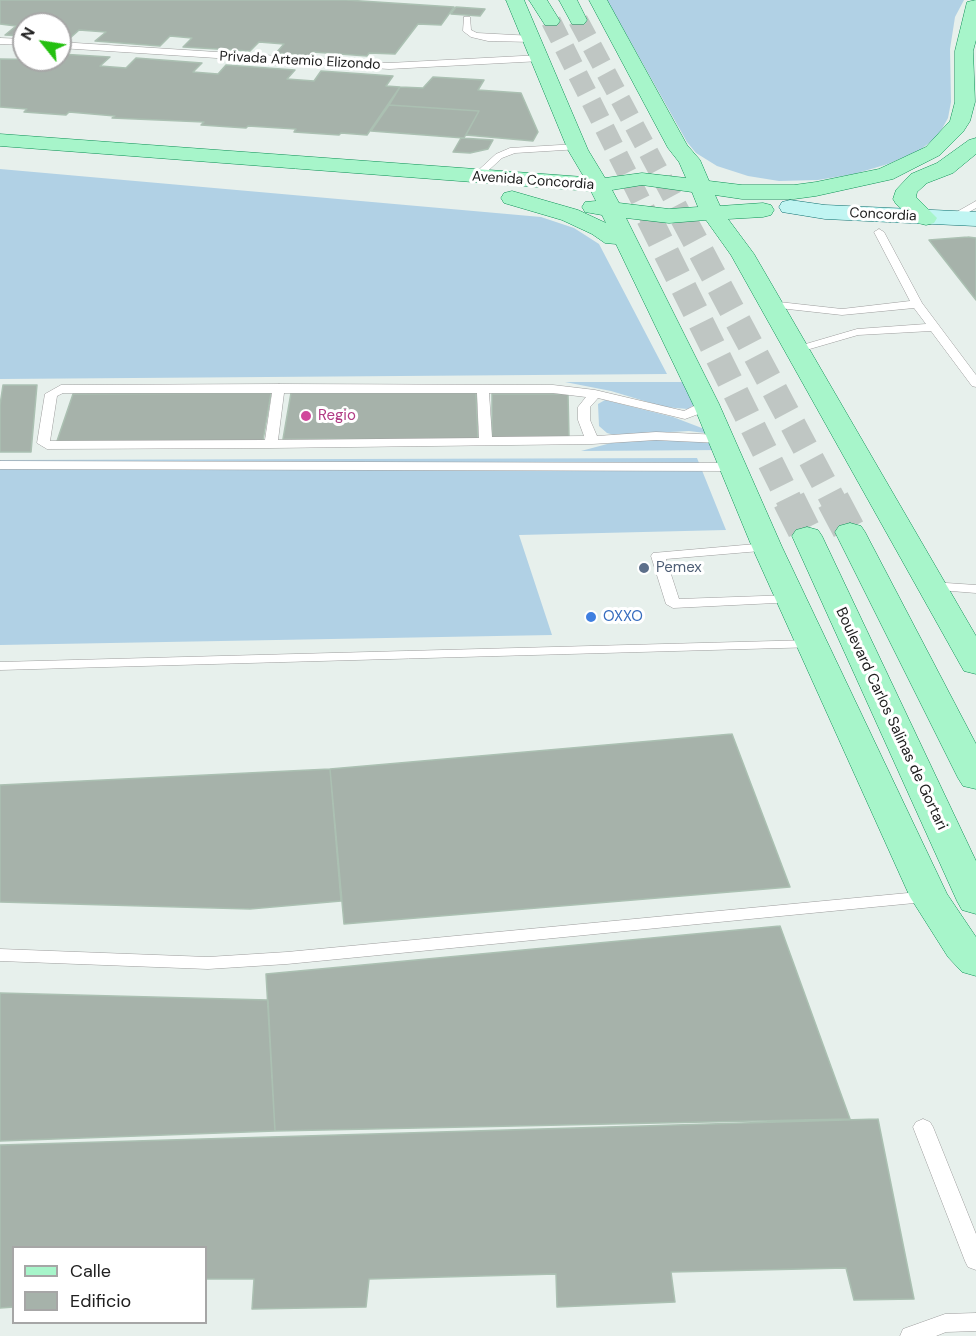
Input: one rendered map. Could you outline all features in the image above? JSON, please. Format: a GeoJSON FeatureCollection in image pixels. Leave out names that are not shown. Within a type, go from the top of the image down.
{"type":"FeatureCollection","features":[{"type":"Feature","properties":{"kind":"main road"},"geometry":{"type":"LineString","coordinates":[[515,0],[580,151],[706,404],[767,547],[929,897],[962,947],[976,962]]}},
{"type":"Feature","properties":{"kind":"main road"},"geometry":{"type":"LineString","coordinates":[[538,0],[551,21]]}},
{"type":"Feature","properties":{"kind":"main road"},"geometry":{"type":"LineString","coordinates":[[568,0],[578,20]]}},
{"type":"Feature","properties":{"kind":"main road"},"geometry":{"type":"LineString","coordinates":[[598,0],[683,154],[712,213],[737,248],[770,304],[976,664]]}},
{"type":"Feature","properties":{"kind":"main road","name":"Avenida Concordia"},"geometry":{"type":"LineString","coordinates":[[0,157],[512,198],[604,197],[642,179],[742,192],[794,192],[885,174],[933,151],[953,132],[960,121],[965,102],[964,51],[970,18],[976,2]]}},
{"type":"Feature","properties":{"kind":"main road","name":"Avenida Concordia"},"geometry":{"type":"LineString","coordinates":[[0,140],[481,177],[604,197],[669,216],[786,208],[878,192],[945,168],[976,144]]}},
{"type":"Feature","properties":{"kind":"main road"},"geometry":{"type":"LineString","coordinates":[[580,151],[617,167],[643,168],[659,165],[683,154],[718,172],[766,182],[853,182]]}},
{"type":"Feature","properties":{"kind":"main road"},"geometry":{"type":"LineString","coordinates":[[481,177],[516,177],[549,172],[565,166],[580,151]]}},
{"type":"Feature","properties":{"kind":"main road"},"geometry":{"type":"LineString","coordinates":[[919,179],[907,190],[904,198],[923,217]]}},
{"type":"Feature","properties":{"kind":"main road"},"geometry":{"type":"LineString","coordinates":[[512,198],[585,222],[630,249]]}},
{"type":"Feature","properties":{"kind":"main road"},"geometry":{"type":"LineString","coordinates":[[737,248],[751,234],[786,208]]}},
{"type":"Feature","properties":{"kind":"main road"},"geometry":{"type":"LineString","coordinates":[[630,249],[636,240],[647,235],[679,231],[708,234],[737,248]]}},
{"type":"Feature","properties":{"kind":"main road"},"geometry":{"type":"LineString","coordinates":[[850,532],[976,778]]}},
{"type":"Feature","properties":{"kind":"main road","name":"Boulevard Carlos Salinas de Gortari"},"geometry":{"type":"LineString","coordinates":[[807,536],[976,901]]}},
{"type":"Feature","properties":{"kind":"street"},"geometry":{"type":"LineString","coordinates":[[828,202],[923,217]]}},
{"type":"Feature","properties":{"kind":"street","name":"Concordia"},"geometry":{"type":"LineString","coordinates":[[786,208],[976,219]]}},
{"type":"Feature","properties":{"kind":"lane"},"geometry":{"type":"LineString","coordinates":[[467,19],[467,31],[474,35],[496,39],[533,39]]}},
{"type":"Feature","properties":{"kind":"lane","name":"Privada Artemio Elizondo"},"geometry":{"type":"LineString","coordinates":[[72,46],[389,66],[541,58]]}},
{"type":"Feature","properties":{"kind":"lane"},"geometry":{"type":"LineString","coordinates":[[951,218],[976,204]]}},
{"type":"Feature","properties":{"kind":"lane"},"geometry":{"type":"LineString","coordinates":[[879,232],[917,304],[976,383]]}},
{"type":"Feature","properties":{"kind":"lane"},"geometry":{"type":"LineString","coordinates":[[770,304],[842,312],[917,304]]}},
{"type":"Feature","properties":{"kind":"lane"},"geometry":{"type":"LineString","coordinates":[[796,350],[857,332],[935,327]]}},
{"type":"Feature","properties":{"kind":"lane"},"geometry":{"type":"LineString","coordinates":[[271,444],[279,388]]}},
{"type":"Feature","properties":{"kind":"lane"},"geometry":{"type":"LineString","coordinates":[[706,404],[685,415],[595,394],[553,389],[61,389],[51,394],[43,443],[47,445],[486,442],[656,436],[720,439]]}},
{"type":"Feature","properties":{"kind":"lane"},"geometry":{"type":"LineString","coordinates":[[483,389],[486,442]]}},
{"type":"Feature","properties":{"kind":"lane"},"geometry":{"type":"LineString","coordinates":[[592,440],[583,411],[595,394]]}},
{"type":"Feature","properties":{"kind":"lane"},"geometry":{"type":"LineString","coordinates":[[0,465],[732,467]]}},
{"type":"Feature","properties":{"kind":"lane"},"geometry":{"type":"LineString","coordinates":[[767,547],[658,556],[673,604],[791,599]]}},
{"type":"Feature","properties":{"kind":"lane"},"geometry":{"type":"LineString","coordinates":[[931,586],[976,589]]}},
{"type":"Feature","properties":{"kind":"lane"},"geometry":{"type":"LineString","coordinates":[[0,666],[812,644]]}},
{"type":"Feature","properties":{"kind":"lane"},"geometry":{"type":"LineString","coordinates":[[0,955],[208,963],[287,958],[929,897]]}},
{"type":"Feature","properties":{"kind":"lane"},"geometry":{"type":"LineString","coordinates":[[923,1127],[976,1261]]}},
{"type":"Feature","properties":{"kind":"lane"},"geometry":{"type":"LineString","coordinates":[[911,1336],[945,1323],[976,1322]]}},
{"type":"Feature","properties":{"kind":"shaded area"},"geometry":{"type":"Polygon","coordinates":[[[607,0],[964,0],[955,17],[950,49],[951,102],[948,118],[938,136],[920,150],[888,164],[854,174],[818,180],[779,181],[748,176],[717,166],[696,153],[687,142],[607,0]]]}},
{"type":"Feature","properties":{"kind":"shaded area"},"geometry":{"type":"Polygon","coordinates":[[[0,169],[541,217],[574,228],[599,244],[667,374],[0,379],[0,169]]]}},
{"type":"Feature","properties":{"kind":"shaded area"},"geometry":{"type":"Polygon","coordinates":[[[565,382],[694,382],[694,405],[688,409],[664,407],[611,391],[565,382]]]}},
{"type":"Feature","properties":{"kind":"shaded area"},"geometry":{"type":"Polygon","coordinates":[[[605,400],[673,417],[707,430],[705,433],[689,431],[614,435],[607,433],[599,426],[598,404],[605,400]]]}},
{"type":"Feature","properties":{"kind":"shaded area"},"geometry":{"type":"Polygon","coordinates":[[[652,438],[695,439],[721,446],[723,450],[581,451],[611,443],[652,438]]]}},
{"type":"Feature","properties":{"kind":"shaded area"},"geometry":{"type":"Polygon","coordinates":[[[697,458],[726,530],[519,535],[552,635],[0,645],[0,460],[697,458]]]}},
{"type":"Feature","properties":{"kind":"building"},"geometry":{"type":"Polygon","coordinates":[[[0,0],[346,0],[454,7],[441,25],[418,24],[395,54],[369,53],[367,56],[313,52],[310,56],[276,53],[284,44],[259,42],[250,51],[183,47],[192,38],[170,36],[160,46],[95,41],[106,32],[79,30],[72,36],[72,12],[12,12],[12,26],[0,24],[0,0]]]}},
{"type":"Feature","properties":{"kind":"building"},"geometry":{"type":"Polygon","coordinates":[[[456,7],[485,9],[480,16],[451,14],[456,7]]]}},
{"type":"Feature","properties":{"kind":"building"},"geometry":{"type":"Polygon","coordinates":[[[72,55],[110,57],[100,66],[126,68],[136,58],[202,63],[193,72],[218,74],[226,65],[295,70],[287,79],[314,81],[321,71],[393,76],[386,86],[400,87],[367,135],[294,132],[296,129],[201,125],[204,122],[112,118],[115,116],[69,112],[66,115],[24,112],[27,109],[0,107],[0,59],[12,59],[12,72],[72,72],[72,55]]]}},
{"type":"Feature","properties":{"kind":"building"},"geometry":{"type":"Polygon","coordinates":[[[433,77],[484,80],[478,90],[521,93],[538,132],[533,141],[466,135],[479,111],[389,105],[400,87],[423,88],[433,77]]]}},
{"type":"Feature","properties":{"kind":"building"},"geometry":{"type":"Polygon","coordinates":[[[389,105],[479,111],[464,138],[371,131],[389,105]]]}},
{"type":"Feature","properties":{"kind":"building"},"geometry":{"type":"Polygon","coordinates":[[[461,138],[493,140],[488,149],[470,153],[453,152],[461,138]]]}},
{"type":"Feature","properties":{"kind":"building"},"geometry":{"type":"Polygon","coordinates":[[[976,238],[976,300],[929,240],[976,238]]]}},
{"type":"Feature","properties":{"kind":"building"},"geometry":{"type":"Polygon","coordinates":[[[3,385],[37,385],[31,452],[0,452],[0,405],[3,385]]]}},
{"type":"Feature","properties":{"kind":"building"},"geometry":{"type":"Polygon","coordinates":[[[271,393],[263,441],[57,441],[73,394],[271,393]]]}},
{"type":"Feature","properties":{"kind":"building"},"geometry":{"type":"Polygon","coordinates":[[[291,393],[476,393],[478,440],[283,439],[291,393]]]}},
{"type":"Feature","properties":{"kind":"building"},"geometry":{"type":"Polygon","coordinates":[[[492,394],[568,394],[569,437],[492,439],[492,394]]]}},
{"type":"Feature","properties":{"kind":"building"},"geometry":{"type":"Polygon","coordinates":[[[732,734],[790,887],[344,924],[330,769],[732,734]]]}},
{"type":"Feature","properties":{"kind":"building"},"geometry":{"type":"Polygon","coordinates":[[[330,769],[341,901],[250,909],[0,902],[0,785],[330,769]]]}},
{"type":"Feature","properties":{"kind":"building"},"geometry":{"type":"Polygon","coordinates":[[[780,926],[850,1119],[275,1131],[266,974],[780,926]]]}},
{"type":"Feature","properties":{"kind":"building"},"geometry":{"type":"Polygon","coordinates":[[[0,993],[268,1000],[275,1131],[0,1141],[0,993]]]}},
{"type":"Feature","properties":{"kind":"building"},"geometry":{"type":"Polygon","coordinates":[[[878,1119],[914,1299],[854,1300],[846,1268],[671,1272],[675,1302],[557,1307],[556,1274],[369,1279],[366,1307],[252,1309],[254,1279],[207,1279],[207,1246],[12,1246],[12,1307],[0,1308],[0,1145],[878,1119]]]}},
{"type":"Feature","properties":{"kind":"tunnel"},"geometry":{"type":"LineString","coordinates":[[578,20],[684,219]]}},
{"type":"Feature","properties":{"kind":"tunnel"},"geometry":{"type":"LineString","coordinates":[[551,21],[650,219]]}},
{"type":"Feature","properties":{"kind":"tunnel"},"geometry":{"type":"LineString","coordinates":[[649,218],[790,502]]}},
{"type":"Feature","properties":{"kind":"tunnel"},"geometry":{"type":"LineString","coordinates":[[683,218],[834,502]]}},
{"type":"Feature","properties":{"kind":"tunnel"},"geometry":{"type":"LineString","coordinates":[[833,500],[850,532]]}},
{"type":"Feature","properties":{"kind":"tunnel"},"geometry":{"type":"LineString","coordinates":[[790,502],[807,536]]}},
{"type":"Feature","properties":{"kind":"place","name":"Regio"},"geometry":{"type":"Point","coordinates":[306,416]}},
{"type":"Feature","properties":{"kind":"place","name":"Pemex"},"geometry":{"type":"Point","coordinates":[644,568]}},
{"type":"Feature","properties":{"kind":"place","name":"OXXO"},"geometry":{"type":"Point","coordinates":[591,617]}}]}
